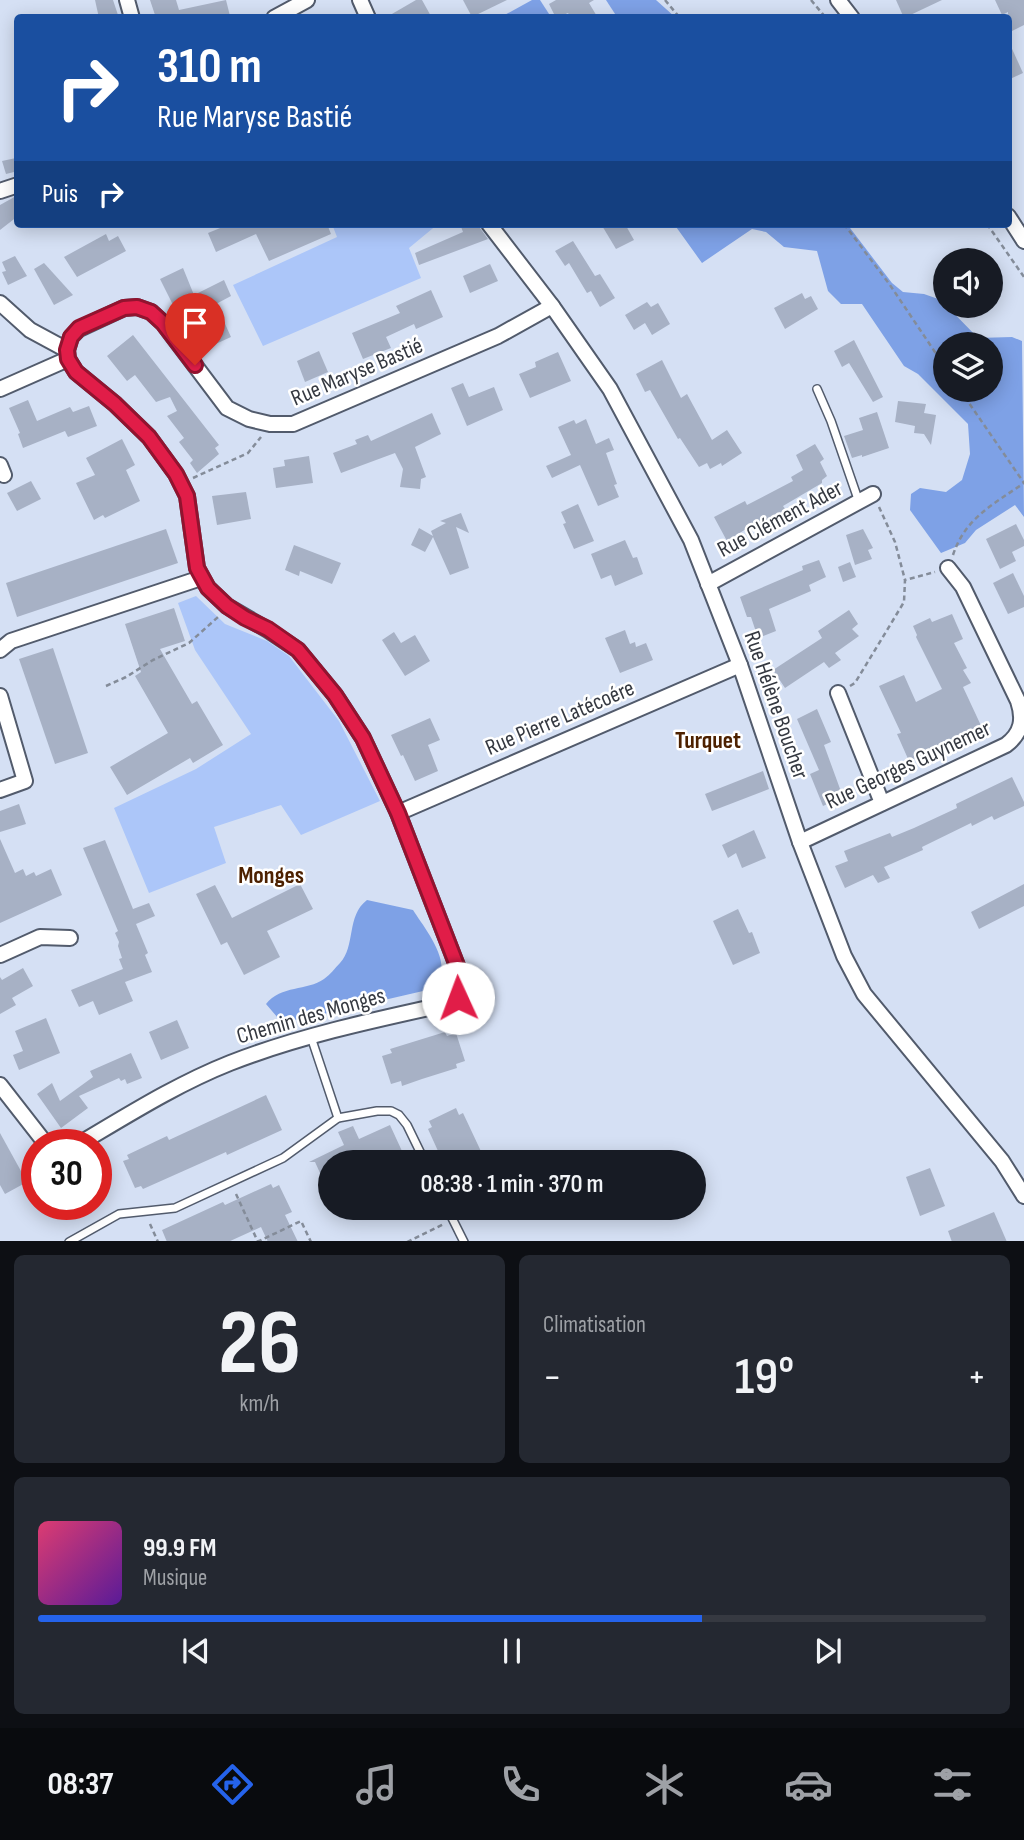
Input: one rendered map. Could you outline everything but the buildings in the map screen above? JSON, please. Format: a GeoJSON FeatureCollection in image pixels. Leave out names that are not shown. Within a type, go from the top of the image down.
{"type":"FeatureCollection","features":[{"type":"Feature","properties":{"kind":"street"},"geometry":{"type":"LineString","coordinates":[[282,14],[307,0]]}},
{"type":"Feature","properties":{"kind":"street"},"geometry":{"type":"LineString","coordinates":[[838,0],[849,14]]}},
{"type":"Feature","properties":{"kind":"street"},"geometry":{"type":"LineString","coordinates":[[1012,222],[1024,241]]}},
{"type":"Feature","properties":{"kind":"street","name":"Rue Hélène Boucher"},"geometry":{"type":"LineString","coordinates":[[492,228],[552,306],[610,389],[691,540],[740,665],[800,842],[844,956],[864,994],[1002,1161],[1024,1196]]}},
{"type":"Feature","properties":{"kind":"street"},"geometry":{"type":"LineString","coordinates":[[0,303],[30,330],[67,355],[76,372],[149,437],[187,496],[195,557],[201,578],[11,641],[0,650]]}},
{"type":"Feature","properties":{"kind":"street","name":"Rue Maryse Bastié"},"geometry":{"type":"LineString","coordinates":[[67,355],[71,337],[79,328],[124,308],[137,307],[151,312],[163,323],[227,408],[249,419],[270,424],[293,424],[498,336],[552,306]]}},
{"type":"Feature","properties":{"kind":"street"},"geometry":{"type":"LineString","coordinates":[[0,388],[67,355]]}},
{"type":"Feature","properties":{"kind":"street","name":"Rue Clément Ader"},"geometry":{"type":"LineString","coordinates":[[708,584],[873,494]]}},
{"type":"Feature","properties":{"kind":"street","name":"Rue Georges Guynemer"},"geometry":{"type":"LineString","coordinates":[[800,842],[1006,745],[1020,730],[1022,720],[1018,701],[963,587],[948,568]]}},
{"type":"Feature","properties":{"kind":"street","name":"Chemin des Monges"},"geometry":{"type":"LineString","coordinates":[[105,1129],[170,1091],[230,1063],[342,1027],[447,1004],[458,998],[464,988],[398,813],[363,738],[335,695],[298,650],[227,606],[201,578]]}},
{"type":"Feature","properties":{"kind":"street","name":"Rue Pierre Latécoére"},"geometry":{"type":"LineString","coordinates":[[398,813],[740,665]]}},
{"type":"Feature","properties":{"kind":"street"},"geometry":{"type":"LineString","coordinates":[[838,692],[882,803]]}},
{"type":"Feature","properties":{"kind":"street"},"geometry":{"type":"LineString","coordinates":[[0,696],[25,781],[0,790]]}},
{"type":"Feature","properties":{"kind":"street"},"geometry":{"type":"LineString","coordinates":[[0,955],[40,937],[70,938]]}},
{"type":"Feature","properties":{"kind":"street"},"geometry":{"type":"LineString","coordinates":[[0,1085],[34,1129]]}},
{"type":"Feature","properties":{"kind":"lane"},"geometry":{"type":"LineString","coordinates":[[817,389],[859,502]]}},
{"type":"Feature","properties":{"kind":"lane"},"geometry":{"type":"LineString","coordinates":[[311,1037],[338,1118]]}},
{"type":"Feature","properties":{"kind":"lane"},"geometry":{"type":"LineString","coordinates":[[69,1241],[120,1214],[175,1208],[283,1158],[338,1118],[391,1111],[399,1115],[407,1125],[419,1150]]}},
{"type":"Feature","properties":{"kind":"lane"},"geometry":{"type":"LineString","coordinates":[[454,1220],[464,1241]]}},
{"type":"Feature","properties":{"kind":"path"},"geometry":{"type":"LineString","coordinates":[[665,0],[677,14]]}},
{"type":"Feature","properties":{"kind":"path"},"geometry":{"type":"LineString","coordinates":[[811,0],[823,14]]}},
{"type":"Feature","properties":{"kind":"path"},"geometry":{"type":"LineString","coordinates":[[847,228],[933,349]]}},
{"type":"Feature","properties":{"kind":"path"},"geometry":{"type":"LineString","coordinates":[[990,228],[1024,277]]}},
{"type":"Feature","properties":{"kind":"path"},"geometry":{"type":"LineString","coordinates":[[905,580],[948,568],[958,539],[967,526],[1024,483],[968,402]]}},
{"type":"Feature","properties":{"kind":"path"},"geometry":{"type":"LineString","coordinates":[[180,483],[248,453],[270,424]]}},
{"type":"Feature","properties":{"kind":"path"},"geometry":{"type":"LineString","coordinates":[[838,692],[855,683],[904,602],[905,580],[895,542],[873,494]]}},
{"type":"Feature","properties":{"kind":"path"},"geometry":{"type":"LineString","coordinates":[[106,686],[189,643],[227,606]]}},
{"type":"Feature","properties":{"kind":"path"},"geometry":{"type":"LineString","coordinates":[[231,1182],[258,1241],[301,1221],[311,1241]]}},
{"type":"Feature","properties":{"kind":"path"},"geometry":{"type":"LineString","coordinates":[[144,1212],[158,1241]]}},
{"type":"Feature","properties":{"kind":"path"},"geometry":{"type":"LineString","coordinates":[[407,1241],[454,1220]]}},
{"type":"Feature","properties":{"kind":"shaded area"},"geometry":{"type":"Polygon","coordinates":[[[532,0],[540,0],[549,14],[506,14],[532,0]]]}},
{"type":"Feature","properties":{"kind":"shaded area"},"geometry":{"type":"Polygon","coordinates":[[[606,0],[656,0],[672,14],[615,14],[606,0]]]}},
{"type":"Feature","properties":{"kind":"shaded area"},"geometry":{"type":"Polygon","coordinates":[[[334,228],[433,228],[409,248],[421,278],[263,346],[233,285],[337,237],[334,228]]]}},
{"type":"Feature","properties":{"kind":"shaded area"},"geometry":{"type":"Polygon","coordinates":[[[677,228],[850,228],[892,283],[903,292],[933,297],[933,318],[959,318],[972,332],[933,332],[933,389],[918,374],[904,366],[862,304],[841,304],[828,291],[817,251],[784,247],[766,232],[752,229],[702,263],[677,228]]]}},
{"type":"Feature","properties":{"kind":"shaded area"},"geometry":{"type":"Polygon","coordinates":[[[1003,337],[1022,341],[1024,517],[1015,505],[976,530],[965,543],[941,553],[910,510],[911,494],[920,488],[946,492],[962,480],[970,454],[968,424],[946,402],[1003,402],[1003,337]]]}},
{"type":"Feature","properties":{"kind":"shaded area"},"geometry":{"type":"Polygon","coordinates":[[[196,596],[225,624],[267,641],[289,656],[339,721],[380,801],[301,835],[281,805],[214,827],[226,863],[149,893],[114,808],[196,769],[251,734],[195,650],[178,603],[196,596]]]}},
{"type":"Feature","properties":{"kind":"shaded area"},"geometry":{"type":"Polygon","coordinates":[[[367,900],[413,910],[439,954],[441,973],[437,981],[423,991],[298,1020],[278,1018],[266,1004],[286,991],[317,983],[340,963],[348,948],[356,914],[367,900]]]}},
{"type":"Feature","properties":{"kind":"district","name":"Turquet"},"geometry":{"type":"Point","coordinates":[708,740]}},
{"type":"Feature","properties":{"kind":"district","name":"Monges"},"geometry":{"type":"Point","coordinates":[271,875]}},
{"type":"Feature","properties":{"kind":"route"},"geometry":{"type":"LineString","coordinates":[[195,365],[163,323],[151,312],[137,307],[124,308],[79,328],[71,337],[67,350],[68,359],[76,372],[149,437],[176,474],[187,496],[197,568],[208,588],[227,606],[298,650],[335,695],[363,738],[398,813],[461,976],[464,988],[458,998]]}}]}
